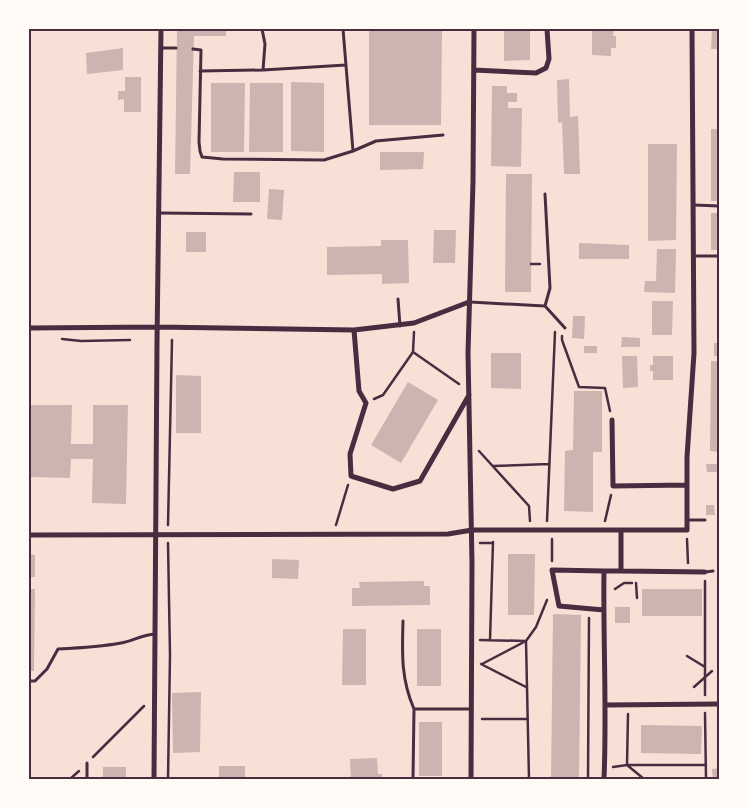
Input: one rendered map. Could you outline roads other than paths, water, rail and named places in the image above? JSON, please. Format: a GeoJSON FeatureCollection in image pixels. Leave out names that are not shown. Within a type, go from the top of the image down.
{"type":"FeatureCollection","features":[{"type":"Feature","properties":{"kind":"street"},"geometry":{"type":"LineString","coordinates":[[154,779],[161,29]]}},
{"type":"Feature","properties":{"kind":"street"},"geometry":{"type":"LineString","coordinates":[[471,779],[472,530],[469,394],[474,29]]}},
{"type":"Feature","properties":{"kind":"street"},"geometry":{"type":"LineString","coordinates":[[474,70],[536,73],[546,68],[549,59],[548,29]]}},
{"type":"Feature","properties":{"kind":"street"},"geometry":{"type":"LineString","coordinates":[[29,535],[448,534],[472,530],[687,530],[687,485],[694,353],[692,29]]}},
{"type":"Feature","properties":{"kind":"street"},"geometry":{"type":"LineString","coordinates":[[29,328],[157,327],[354,330],[414,324],[470,302]]}},
{"type":"Feature","properties":{"kind":"street"},"geometry":{"type":"LineString","coordinates":[[354,330],[359,391],[366,403],[350,454],[351,476],[393,489],[420,481],[469,394]]}},
{"type":"Feature","properties":{"kind":"street"},"geometry":{"type":"LineString","coordinates":[[612,420],[613,486],[687,485]]}},
{"type":"Feature","properties":{"kind":"street"},"geometry":{"type":"LineString","coordinates":[[621,530],[621,571]]}},
{"type":"Feature","properties":{"kind":"street"},"geometry":{"type":"LineString","coordinates":[[604,610],[559,606],[552,570],[705,572]]}},
{"type":"Feature","properties":{"kind":"street"},"geometry":{"type":"LineString","coordinates":[[604,571],[606,705],[604,779]]}},
{"type":"Feature","properties":{"kind":"street"},"geometry":{"type":"LineString","coordinates":[[606,705],[719,704]]}},
{"type":"Feature","properties":{"kind":"lane"},"geometry":{"type":"LineString","coordinates":[[263,70],[265,44],[262,29],[267,29]]}},
{"type":"Feature","properties":{"kind":"lane"},"geometry":{"type":"LineString","coordinates":[[343,29],[353,151]]}},
{"type":"Feature","properties":{"kind":"lane"},"geometry":{"type":"LineString","coordinates":[[161,48],[176,48]]}},
{"type":"Feature","properties":{"kind":"lane"},"geometry":{"type":"LineString","coordinates":[[193,49],[201,50],[199,142],[202,156],[242,159],[324,160],[376,141],[443,135]]}},
{"type":"Feature","properties":{"kind":"lane"},"geometry":{"type":"LineString","coordinates":[[200,71],[263,70],[346,65]]}},
{"type":"Feature","properties":{"kind":"lane"},"geometry":{"type":"LineString","coordinates":[[545,194],[550,288],[545,306]]}},
{"type":"Feature","properties":{"kind":"lane"},"geometry":{"type":"LineString","coordinates":[[694,205],[719,206]]}},
{"type":"Feature","properties":{"kind":"lane"},"geometry":{"type":"LineString","coordinates":[[158,213],[251,214]]}},
{"type":"Feature","properties":{"kind":"lane"},"geometry":{"type":"LineString","coordinates":[[692,256],[719,256]]}},
{"type":"Feature","properties":{"kind":"lane"},"geometry":{"type":"LineString","coordinates":[[398,299],[400,326]]}},
{"type":"Feature","properties":{"kind":"lane"},"geometry":{"type":"LineString","coordinates":[[470,302],[545,306],[565,328]]}},
{"type":"Feature","properties":{"kind":"lane"},"geometry":{"type":"LineString","coordinates":[[687,520],[705,520]]}},
{"type":"Feature","properties":{"kind":"lane"},"geometry":{"type":"LineString","coordinates":[[705,572],[713,571]]}},
{"type":"Feature","properties":{"kind":"lane"},"geometry":{"type":"LineString","coordinates":[[402,621],[402,664],[407,691],[414,709],[413,779]]}},
{"type":"Feature","properties":{"kind":"lane"},"geometry":{"type":"LineString","coordinates":[[29,681],[35,682],[58,649],[98,647],[123,643],[135,638],[155,634]]}},
{"type":"Feature","properties":{"kind":"lane"},"geometry":{"type":"LineString","coordinates":[[414,709],[470,709]]}},
{"type":"Feature","properties":{"kind":"lane"},"geometry":{"type":"LineString","coordinates":[[86,763],[87,779]]}}]}
